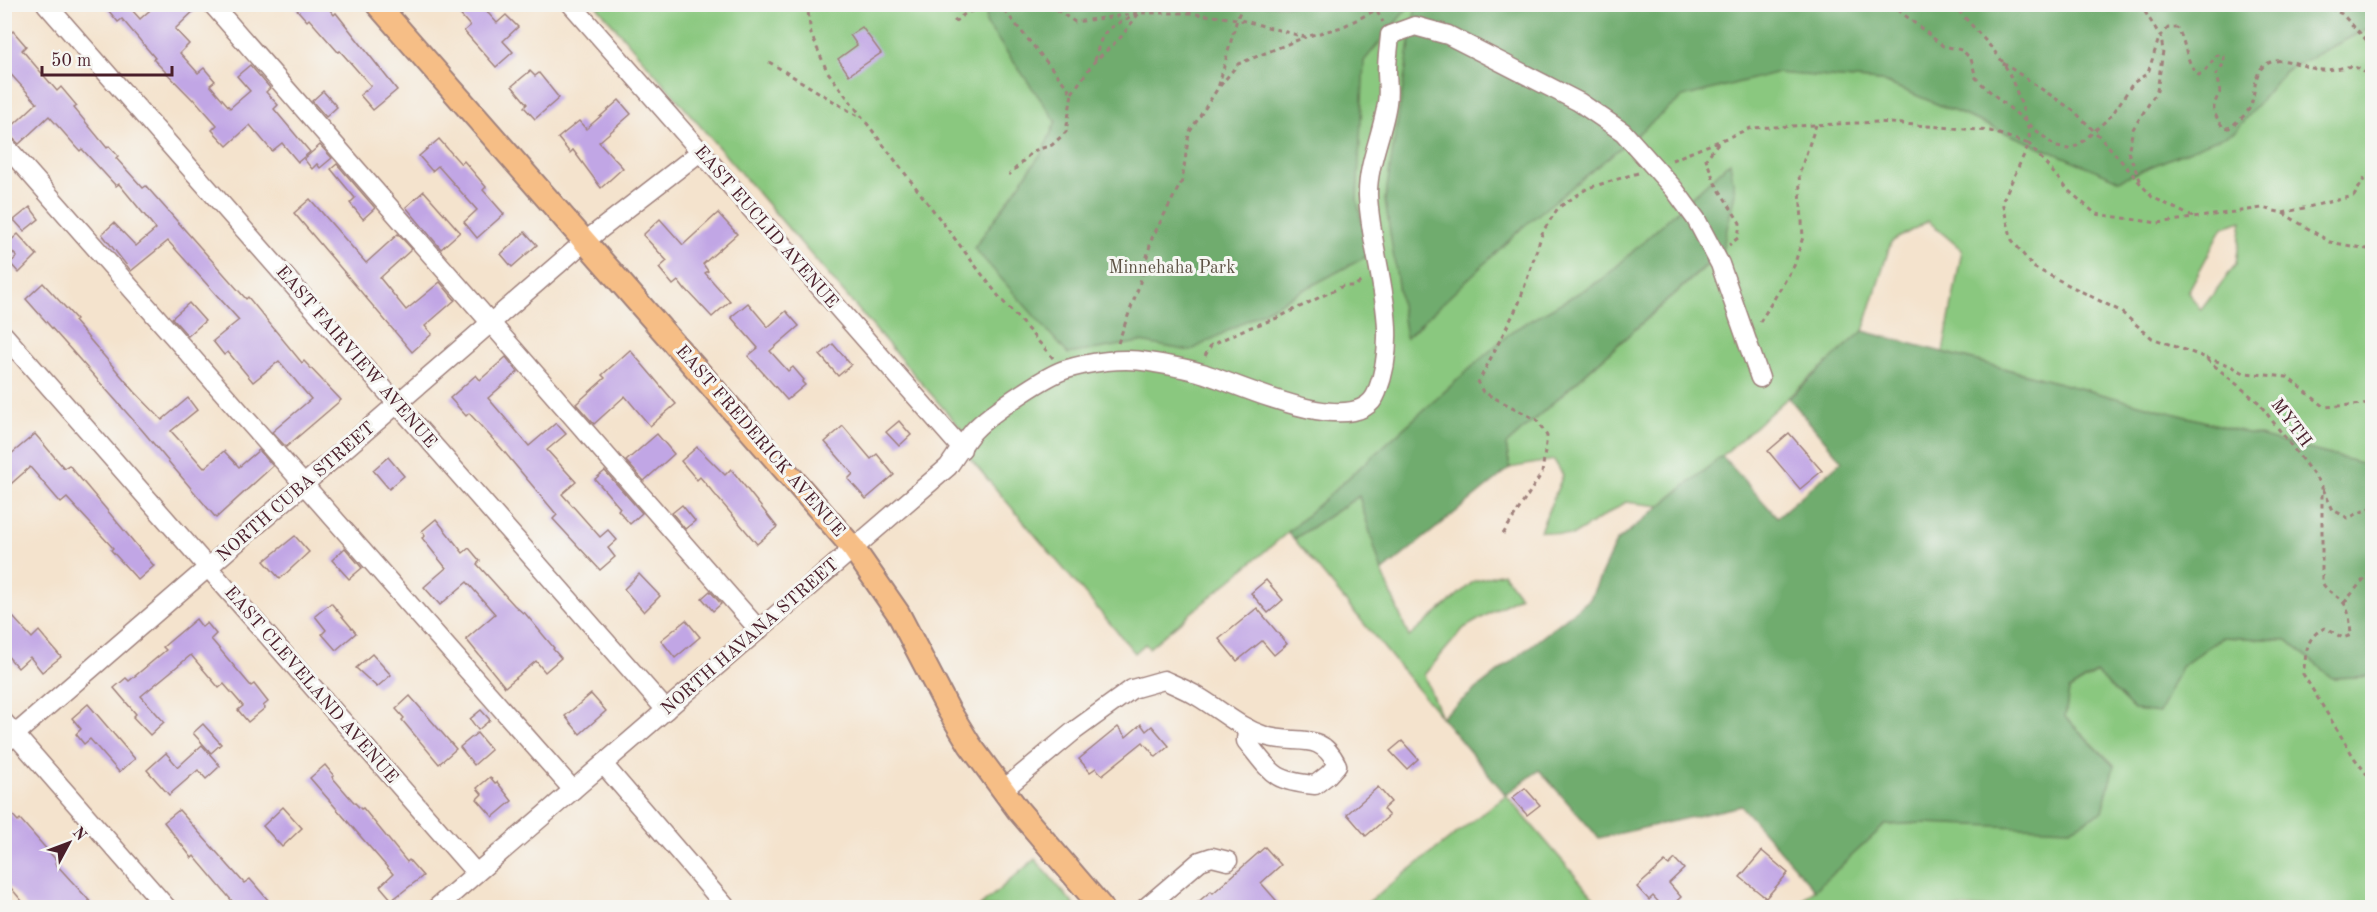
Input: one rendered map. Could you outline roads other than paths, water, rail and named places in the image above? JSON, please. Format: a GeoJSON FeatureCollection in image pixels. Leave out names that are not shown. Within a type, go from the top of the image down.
{"type":"FeatureCollection","features":[{"type":"Feature","properties":{"kind":"main road","name":"EAST FREDERICK AVENUE"},"geometry":{"type":"LineString","coordinates":[[377,4],[853,548],[898,613],[959,727],[1004,790],[1102,908]]}},
{"type":"Feature","properties":{"kind":"street","name":"EAST FAIRVIEW AVENUE"},"geometry":{"type":"LineString","coordinates":[[46,4],[666,710]]}},
{"type":"Feature","properties":{"kind":"street"},"geometry":{"type":"LineString","coordinates":[[212,4],[759,630]]}},
{"type":"Feature","properties":{"kind":"street","name":"EAST EUCLID AVENUE"},"geometry":{"type":"LineString","coordinates":[[572,4],[962,449]]}},
{"type":"Feature","properties":{"kind":"street","name":"NORTH HAVANA STREET"},"geometry":{"type":"LineString","coordinates":[[436,908],[948,467],[972,432],[1037,383],[1064,370],[1111,361],[1146,361],[1202,373],[1293,405],[1338,412],[1354,412],[1369,406],[1377,393],[1384,365],[1386,341],[1385,303],[1368,194],[1388,100],[1387,68],[1390,35],[1415,26],[1448,35],[1579,102],[1623,132],[1696,219],[1720,264],[1760,378]]}},
{"type":"Feature","properties":{"kind":"street"},"geometry":{"type":"LineString","coordinates":[[4,144],[573,790]]}},
{"type":"Feature","properties":{"kind":"street","name":"NORTH CUBA STREET"},"geometry":{"type":"LineString","coordinates":[[8,733],[208,567],[584,242],[700,152]]}},
{"type":"Feature","properties":{"kind":"street","name":"EAST CLEVELAND AVENUE"},"geometry":{"type":"LineString","coordinates":[[4,335],[476,873]]}},
{"type":"Feature","properties":{"kind":"street"},"geometry":{"type":"LineString","coordinates":[[1004,790],[1074,731],[1132,688],[1164,680],[1198,696],[1247,730],[1269,737],[1321,743],[1330,750],[1337,765],[1315,785],[1288,783],[1272,773],[1246,741],[1247,730]]}},
{"type":"Feature","properties":{"kind":"street"},"geometry":{"type":"LineString","coordinates":[[8,733],[167,908]]}},
{"type":"Feature","properties":{"kind":"street"},"geometry":{"type":"LineString","coordinates":[[603,764],[727,908]]}},
{"type":"Feature","properties":{"kind":"street"},"geometry":{"type":"LineString","coordinates":[[1145,908],[1200,861],[1212,857],[1228,861]]}},
{"type":"Feature","properties":{"kind":"park label","name":"Minnehaha Park"},"geometry":{"type":"Point","coordinates":[1172,268]}}]}
